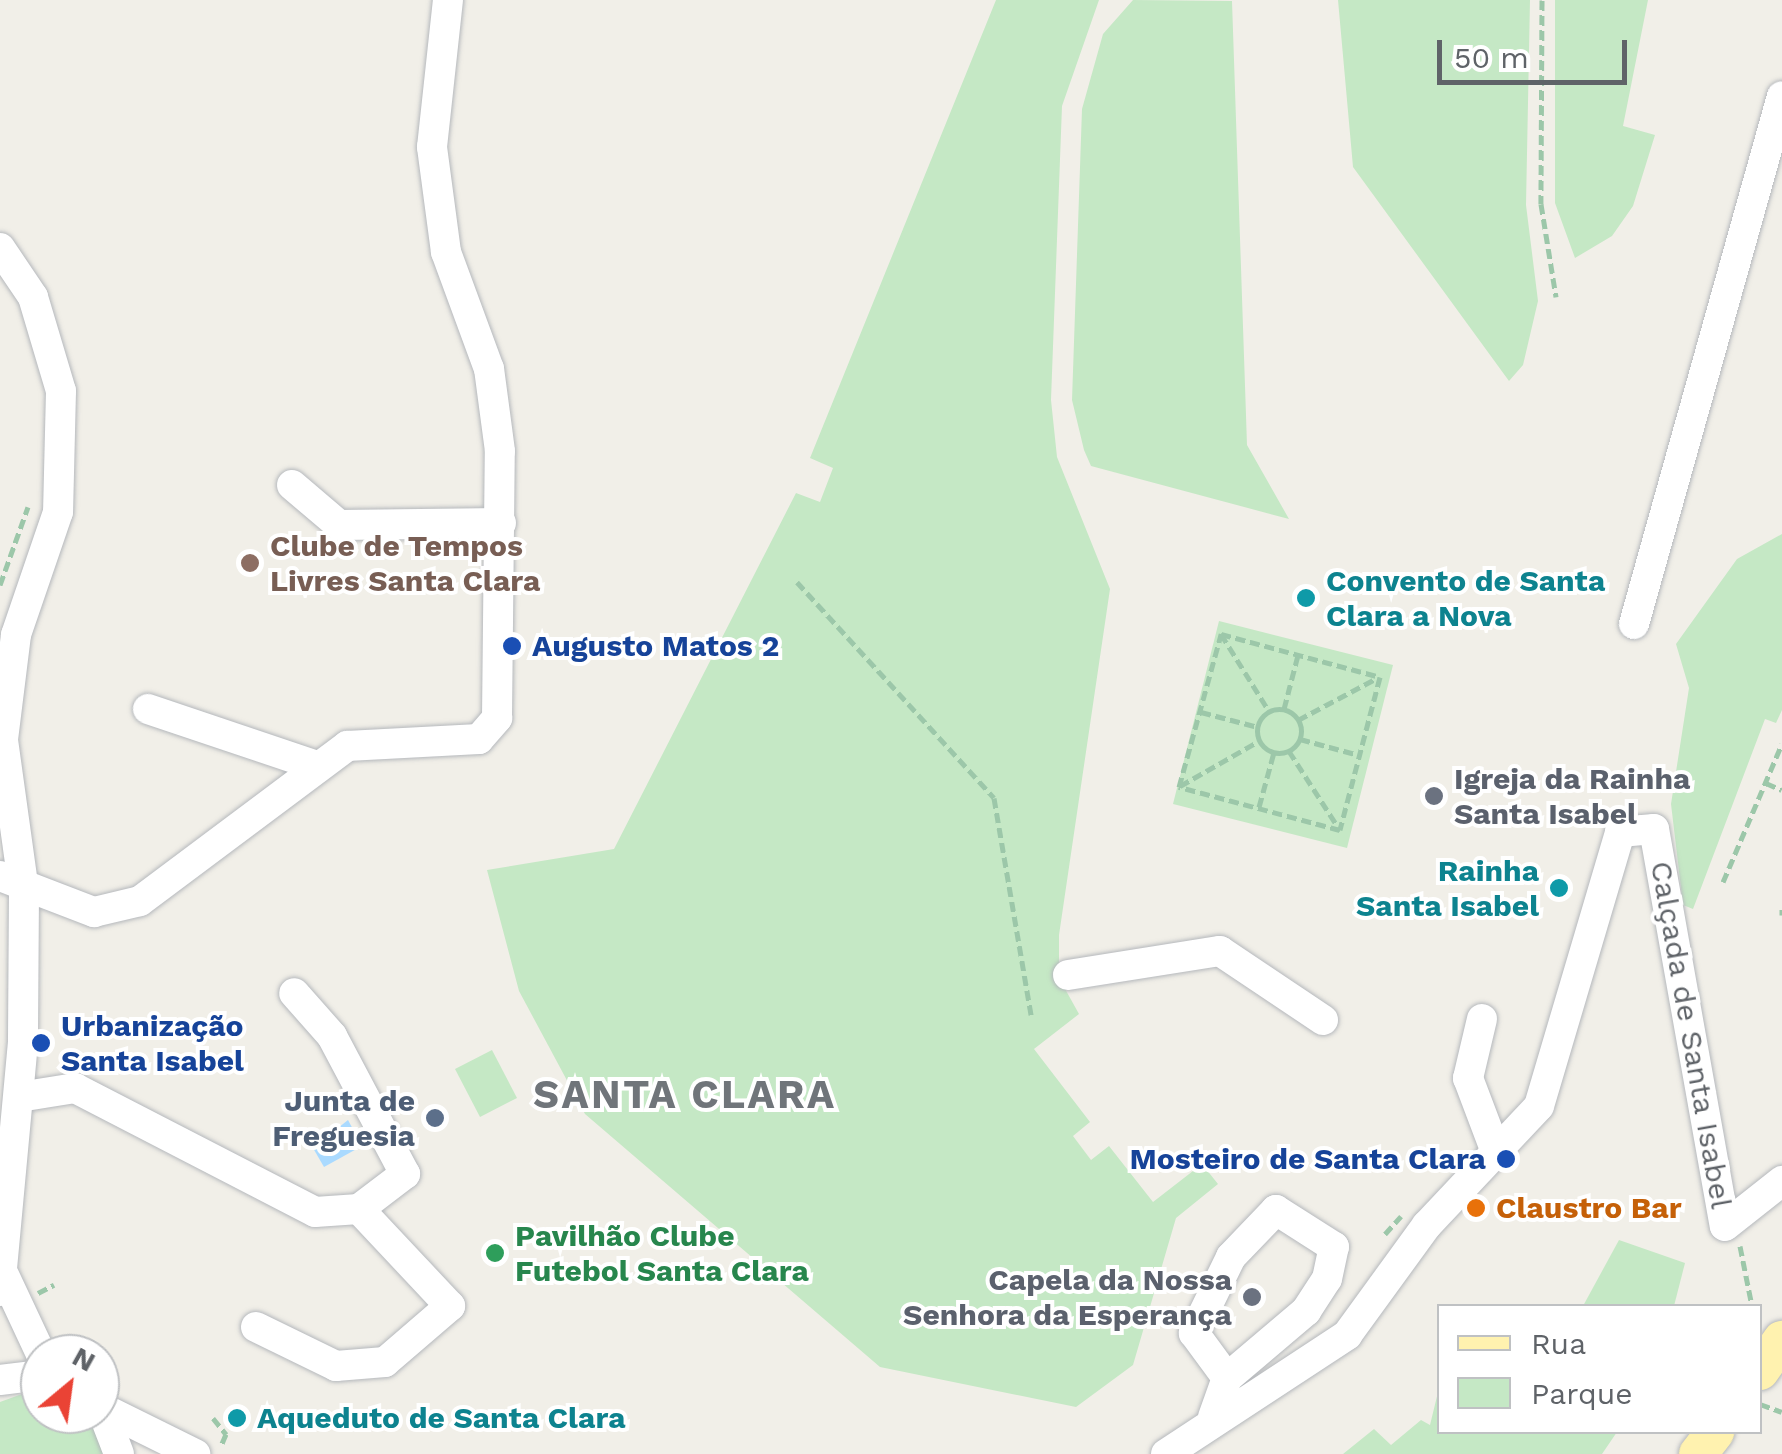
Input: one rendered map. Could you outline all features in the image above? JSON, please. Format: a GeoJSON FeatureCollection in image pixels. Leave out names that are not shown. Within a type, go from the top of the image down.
{"type":"FeatureCollection","features":[{"type":"Feature","properties":{"kind":"main road"},"geometry":{"type":"LineString","coordinates":[[1762,1368],[1782,1340]]}},
{"type":"Feature","properties":{"kind":"main road"},"geometry":{"type":"LineString","coordinates":[[1698,1454],[1713,1434]]}},
{"type":"Feature","properties":{"kind":"street"},"geometry":{"type":"LineString","coordinates":[[12,884],[94,912],[140,901],[314,765],[346,746],[478,739],[498,718],[501,522],[489,369],[446,252],[432,146],[448,0]]}},
{"type":"Feature","properties":{"kind":"street"},"geometry":{"type":"LineString","coordinates":[[1634,624],[1782,96]]}},
{"type":"Feature","properties":{"kind":"street"},"geometry":{"type":"LineString","coordinates":[[0,248],[32,297],[62,391],[58,512],[16,636],[3,740],[19,1096],[2,1283],[30,1334]]}},
{"type":"Feature","properties":{"kind":"street"},"geometry":{"type":"LineString","coordinates":[[292,485],[339,524],[501,522]]}},
{"type":"Feature","properties":{"kind":"street"},"geometry":{"type":"LineString","coordinates":[[148,709],[314,765]]}},
{"type":"Feature","properties":{"kind":"street","name":"Calçada de Santa Isabel"},"geometry":{"type":"LineString","coordinates":[[1166,1454],[1213,1416],[1347,1335],[1428,1225],[1540,1106],[1620,832],[1654,829],[1725,1226],[1782,1181]]}},
{"type":"Feature","properties":{"kind":"street"},"geometry":{"type":"LineString","coordinates":[[1068,975],[1220,952],[1323,1020]]}},
{"type":"Feature","properties":{"kind":"street"},"geometry":{"type":"LineString","coordinates":[[19,1096],[76,1088],[314,1212],[359,1209],[405,1174],[342,1053],[294,993]]}},
{"type":"Feature","properties":{"kind":"street"},"geometry":{"type":"LineString","coordinates":[[1482,1020],[1468,1078],[1496,1152]]}},
{"type":"Feature","properties":{"kind":"street"},"geometry":{"type":"LineString","coordinates":[[256,1327],[336,1366],[385,1362],[450,1306],[359,1209]]}},
{"type":"Feature","properties":{"kind":"street"},"geometry":{"type":"LineString","coordinates":[[1213,1416],[1227,1378],[1306,1311],[1327,1279],[1334,1247],[1276,1210],[1231,1257],[1194,1333],[1227,1378]]}},
{"type":"Feature","properties":{"kind":"street"},"geometry":{"type":"LineString","coordinates":[[120,1415],[208,1451]]}},
{"type":"Feature","properties":{"kind":"path"},"geometry":{"type":"LineString","coordinates":[[1542,0],[1541,204],[1556,298]]}},
{"type":"Feature","properties":{"kind":"path"},"geometry":{"type":"LineString","coordinates":[[0,586],[38,490]]}},
{"type":"Feature","properties":{"kind":"path"},"geometry":{"type":"LineString","coordinates":[[797,582],[994,798],[1032,1015]]}},
{"type":"Feature","properties":{"kind":"path"},"geometry":{"type":"LineString","coordinates":[[1221,634],[1380,677]]}},
{"type":"Feature","properties":{"kind":"path"},"geometry":{"type":"LineString","coordinates":[[1221,634],[1269,711]]}},
{"type":"Feature","properties":{"kind":"path"},"geometry":{"type":"LineString","coordinates":[[1179,786],[1221,634]]}},
{"type":"Feature","properties":{"kind":"path"},"geometry":{"type":"LineString","coordinates":[[1284,710],[1298,655]]}},
{"type":"Feature","properties":{"kind":"path"},"geometry":{"type":"LineString","coordinates":[[1298,720],[1380,677]]}},
{"type":"Feature","properties":{"kind":"path"},"geometry":{"type":"LineString","coordinates":[[1340,830],[1380,677]]}},
{"type":"Feature","properties":{"kind":"path"},"geometry":{"type":"LineString","coordinates":[[1284,710],[1298,720],[1300,739],[1290,750],[1274,752],[1260,741],[1258,727],[1269,711],[1284,710]]}},
{"type":"Feature","properties":{"kind":"path"},"geometry":{"type":"LineString","coordinates":[[1201,712],[1258,727]]}},
{"type":"Feature","properties":{"kind":"path"},"geometry":{"type":"LineString","coordinates":[[1300,739],[1359,756]]}},
{"type":"Feature","properties":{"kind":"path"},"geometry":{"type":"LineString","coordinates":[[1179,786],[1260,741]]}},
{"type":"Feature","properties":{"kind":"path"},"geometry":{"type":"LineString","coordinates":[[1723,882],[1782,744]]}},
{"type":"Feature","properties":{"kind":"path"},"geometry":{"type":"LineString","coordinates":[[1290,750],[1340,830]]}},
{"type":"Feature","properties":{"kind":"path"},"geometry":{"type":"LineString","coordinates":[[1259,808],[1274,752]]}},
{"type":"Feature","properties":{"kind":"path"},"geometry":{"type":"LineString","coordinates":[[1766,783],[1782,790]]}},
{"type":"Feature","properties":{"kind":"path"},"geometry":{"type":"LineString","coordinates":[[1179,786],[1340,830]]}},
{"type":"Feature","properties":{"kind":"path"},"geometry":{"type":"LineString","coordinates":[[1740,1242],[1752,1304]]}},
{"type":"Feature","properties":{"kind":"path"},"geometry":{"type":"LineString","coordinates":[[40,1292],[54,1285]]}},
{"type":"Feature","properties":{"kind":"path"},"geometry":{"type":"LineString","coordinates":[[208,1451],[226,1434],[213,1418]]}},
{"type":"Feature","properties":{"kind":"green space"},"geometry":{"type":"Polygon","coordinates":[[[996,0],[1099,0],[1062,106],[1051,400],[1057,457],[1110,589],[1059,935],[1059,978],[1079,1014],[1034,1049],[1090,1122],[1073,1136],[1091,1160],[1109,1146],[1153,1202],[1202,1164],[1218,1184],[1176,1218],[1133,1365],[1076,1407],[880,1367],[585,1114],[519,991],[487,870],[614,849],[796,493],[820,502],[833,468],[810,458],[996,0]]]}},
{"type":"Feature","properties":{"kind":"green space"},"geometry":{"type":"Polygon","coordinates":[[[1133,0],[1232,1],[1247,445],[1289,519],[1091,466],[1084,450],[1072,400],[1082,109],[1103,34],[1133,0]]]}},
{"type":"Feature","properties":{"kind":"green space"},"geometry":{"type":"Polygon","coordinates":[[[1338,0],[1530,0],[1526,205],[1538,301],[1523,365],[1509,381],[1353,167],[1338,0]]]}},
{"type":"Feature","properties":{"kind":"green space"},"geometry":{"type":"Polygon","coordinates":[[[1555,0],[1648,0],[1623,126],[1655,135],[1633,206],[1612,236],[1575,258],[1555,203],[1555,0]]]}},
{"type":"Feature","properties":{"kind":"green space"},"geometry":{"type":"Polygon","coordinates":[[[1782,534],[1782,710],[1776,723],[1765,719],[1693,909],[1683,905],[1671,804],[1689,688],[1676,644],[1737,559],[1782,534]]]}},
{"type":"Feature","properties":{"kind":"green space"},"geometry":{"type":"Polygon","coordinates":[[[1219,621],[1393,665],[1347,848],[1173,804],[1219,621]]]}},
{"type":"Feature","properties":{"kind":"green space"},"geometry":{"type":"Polygon","coordinates":[[[492,1050],[517,1098],[480,1117],[455,1069],[492,1050]]]}},
{"type":"Feature","properties":{"kind":"green space"},"geometry":{"type":"Polygon","coordinates":[[[1619,1240],[1685,1263],[1675,1304],[1584,1304],[1619,1240]]]}},
{"type":"Feature","properties":{"kind":"green space"},"geometry":{"type":"Polygon","coordinates":[[[20,1395],[20,1434],[96,1434],[104,1454],[0,1454],[0,1402],[20,1395]]]}},
{"type":"Feature","properties":{"kind":"green space"},"geometry":{"type":"Polygon","coordinates":[[[1437,1396],[1437,1434],[1616,1434],[1602,1454],[1343,1454],[1374,1429],[1391,1445],[1421,1420],[1430,1425],[1437,1396]]]}},
{"type":"Feature","properties":{"kind":"water"},"geometry":{"type":"Polygon","coordinates":[[[348,1120],[362,1146],[324,1167],[313,1148],[348,1120]]]}},
{"type":"Feature","properties":{"kind":"place","name":"Clube de Tempos Livres Santa Clara"},"geometry":{"type":"Point","coordinates":[250,563]}},
{"type":"Feature","properties":{"kind":"place","name":"Convento de Santa Clara a Nova"},"geometry":{"type":"Point","coordinates":[1306,598]}},
{"type":"Feature","properties":{"kind":"place","name":"Augusto Matos 2"},"geometry":{"type":"Point","coordinates":[512,646]}},
{"type":"Feature","properties":{"kind":"place","name":"Igreja da Rainha Santa Isabel"},"geometry":{"type":"Point","coordinates":[1434,796]}},
{"type":"Feature","properties":{"kind":"place","name":"Rainha Santa Isabel"},"geometry":{"type":"Point","coordinates":[1559,888]}},
{"type":"Feature","properties":{"kind":"place","name":"Urbanização Santa Isabel"},"geometry":{"type":"Point","coordinates":[41,1043]}},
{"type":"Feature","properties":{"kind":"place","name":"Junta de Freguesia"},"geometry":{"type":"Point","coordinates":[435,1118]}},
{"type":"Feature","properties":{"kind":"place","name":"Mosteiro de Santa Clara"},"geometry":{"type":"Point","coordinates":[1506,1159]}},
{"type":"Feature","properties":{"kind":"place","name":"Claustro Bar"},"geometry":{"type":"Point","coordinates":[1476,1208]}},
{"type":"Feature","properties":{"kind":"place","name":"Pavilhão Clube Futebol Santa Clara"},"geometry":{"type":"Point","coordinates":[495,1253]}},
{"type":"Feature","properties":{"kind":"place","name":"Capela da Nossa Senhora da Esperança"},"geometry":{"type":"Point","coordinates":[1252,1297]}},
{"type":"Feature","properties":{"kind":"place","name":"Aqueduto de Santa Clara"},"geometry":{"type":"Point","coordinates":[237,1418]}},
{"type":"Feature","properties":{"kind":"district","name":"SANTA CLARA"},"geometry":{"type":"Point","coordinates":[685,1095]}}]}
